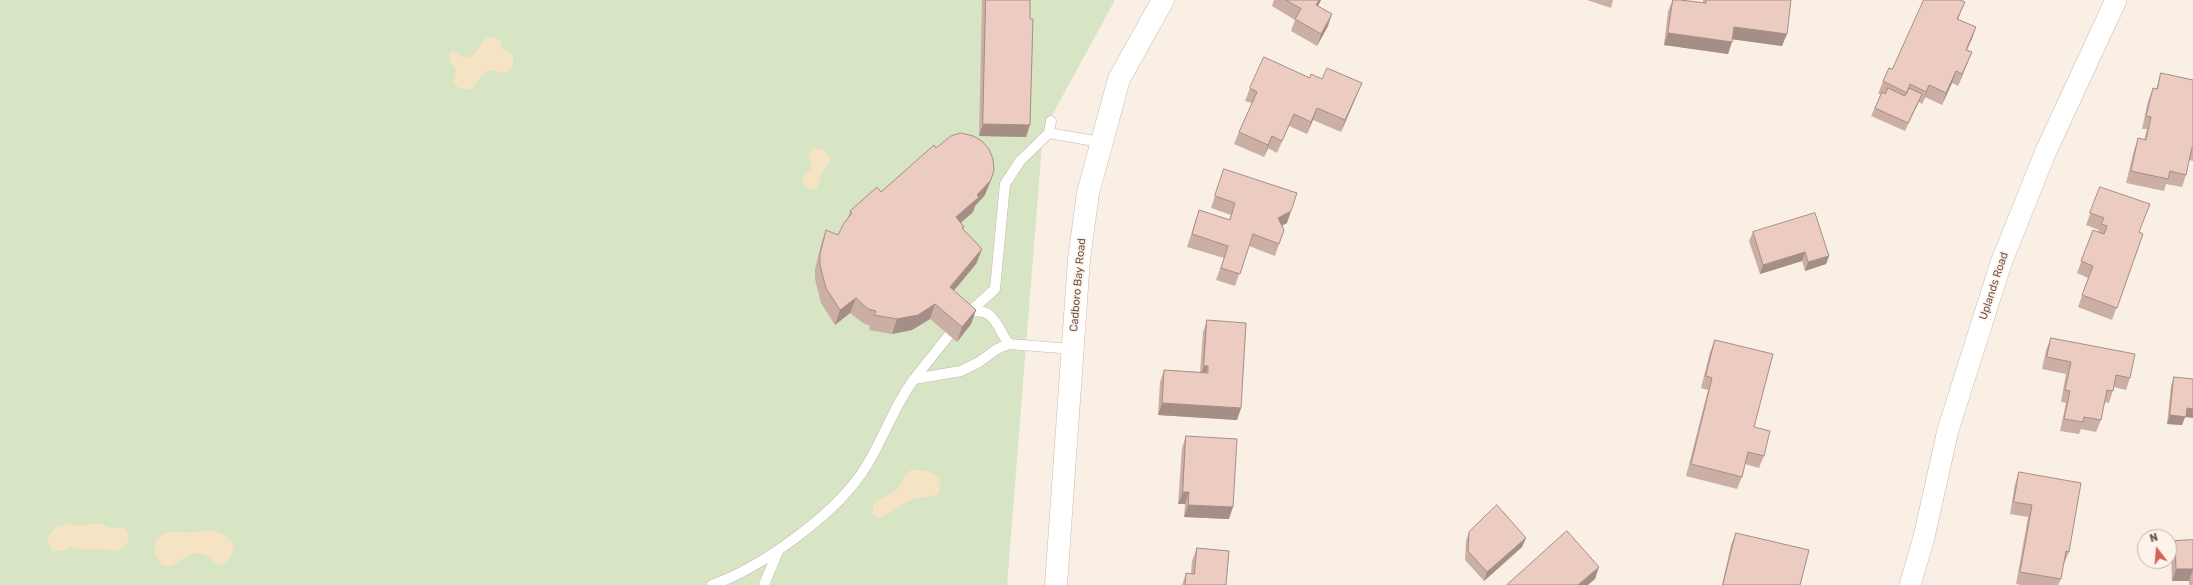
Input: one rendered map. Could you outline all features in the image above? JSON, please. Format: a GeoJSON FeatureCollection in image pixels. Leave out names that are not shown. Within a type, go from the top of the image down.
{"type":"FeatureCollection","features":[{"type":"Feature","properties":{"kind":"main road","name":"Cadboro Bay Road"},"geometry":{"type":"LineString","coordinates":[[1056,585],[1079,259],[1088,193],[1100,142],[1119,79],[1163,0]]}},
{"type":"Feature","properties":{"kind":"street","name":"Uplands Road"},"geometry":{"type":"LineString","coordinates":[[1910,585],[1924,537],[1948,430],[2000,263],[2046,151],[2116,0]]}},
{"type":"Feature","properties":{"kind":"lane"},"geometry":{"type":"LineString","coordinates":[[1009,344],[998,324],[988,314],[980,310],[966,315],[995,289],[1005,184],[1020,161],[1049,133],[1051,121]]}},
{"type":"Feature","properties":{"kind":"lane"},"geometry":{"type":"LineString","coordinates":[[1049,133],[1100,142]]}},
{"type":"Feature","properties":{"kind":"lane"},"geometry":{"type":"LineString","coordinates":[[712,585],[747,569],[778,551],[850,490],[868,465],[896,406],[914,379],[949,335]]}},
{"type":"Feature","properties":{"kind":"lane"},"geometry":{"type":"LineString","coordinates":[[914,379],[961,371],[979,362],[997,348],[1009,344],[1072,348]]}},
{"type":"Feature","properties":{"kind":"lane"},"geometry":{"type":"LineString","coordinates":[[764,585],[778,551]]}},
{"type":"Feature","properties":{"kind":"green space"},"geometry":{"type":"Polygon","coordinates":[[[0,0],[1115,0],[1043,132],[1007,585],[0,585],[0,0]]]}},
{"type":"Feature","properties":{"kind":"sand"},"geometry":{"type":"Polygon","coordinates":[[[488,37],[499,39],[502,48],[513,55],[513,65],[505,74],[488,70],[470,90],[459,88],[453,83],[456,70],[450,61],[449,54],[452,52],[464,57],[469,57],[475,53],[488,37]]]}},
{"type":"Feature","properties":{"kind":"sand"},"geometry":{"type":"Polygon","coordinates":[[[814,148],[825,150],[831,161],[823,170],[816,189],[810,189],[804,183],[802,178],[812,168],[808,154],[814,148]]]}},
{"type":"Feature","properties":{"kind":"sand"},"geometry":{"type":"Polygon","coordinates":[[[911,470],[927,471],[937,476],[940,479],[939,494],[912,500],[879,518],[873,514],[873,504],[896,490],[911,470]]]}},
{"type":"Feature","properties":{"kind":"sand"},"geometry":{"type":"Polygon","coordinates":[[[70,523],[81,525],[100,524],[108,527],[125,528],[129,536],[127,544],[117,551],[72,547],[59,551],[51,549],[47,537],[57,527],[70,523]]]}},
{"type":"Feature","properties":{"kind":"sand"},"geometry":{"type":"Polygon","coordinates":[[[208,530],[226,536],[231,542],[234,551],[225,563],[218,566],[207,556],[200,553],[187,557],[170,566],[164,566],[159,561],[155,552],[155,547],[156,542],[161,535],[172,532],[201,532],[208,530]]]}},
{"type":"Feature","properties":{"kind":"building"},"geometry":{"type":"Polygon","coordinates":[[[986,0],[1030,0],[1030,19],[1033,19],[1030,125],[983,124],[986,0]]]}},
{"type":"Feature","properties":{"kind":"building"},"geometry":{"type":"Polygon","coordinates":[[[1286,0],[1319,0],[1316,5],[1332,14],[1321,34],[1295,19],[1301,9],[1286,0]]]}},
{"type":"Feature","properties":{"kind":"building"},"geometry":{"type":"Polygon","coordinates":[[[1673,0],[1706,3],[1706,0],[1791,0],[1787,34],[1734,27],[1732,42],[1668,33],[1673,0]]]}},
{"type":"Feature","properties":{"kind":"building"},"geometry":{"type":"Polygon","coordinates":[[[1924,0],[1960,0],[1965,2],[1957,19],[1976,27],[1966,50],[1972,52],[1962,74],[1956,71],[1946,93],[1929,85],[1926,92],[1910,84],[1907,93],[1883,81],[1889,68],[1892,69],[1924,0]]]}},
{"type":"Feature","properties":{"kind":"building"},"geometry":{"type":"Polygon","coordinates":[[[1264,57],[1310,78],[1311,74],[1322,79],[1327,68],[1362,83],[1345,120],[1317,108],[1311,122],[1294,114],[1282,141],[1272,136],[1268,145],[1239,132],[1257,92],[1250,88],[1264,57]]]}},
{"type":"Feature","properties":{"kind":"building"},"geometry":{"type":"Polygon","coordinates":[[[2161,73],[2193,80],[2193,148],[2192,147],[2186,175],[2170,171],[2168,179],[2131,171],[2138,138],[2146,140],[2151,117],[2146,116],[2153,88],[2157,89],[2161,73]]]}},
{"type":"Feature","properties":{"kind":"building"},"geometry":{"type":"Polygon","coordinates":[[[1888,88],[1905,96],[1909,88],[1922,94],[1908,123],[1875,108],[1882,92],[1885,94],[1888,88]]]}},
{"type":"Feature","properties":{"kind":"building"},"geometry":{"type":"Polygon","coordinates":[[[961,133],[973,136],[982,141],[989,149],[993,159],[994,170],[991,180],[977,195],[979,197],[956,217],[964,227],[962,228],[982,249],[950,287],[976,310],[962,327],[935,304],[918,315],[897,319],[874,315],[876,311],[868,309],[856,298],[840,310],[826,288],[820,265],[820,254],[826,230],[838,235],[844,223],[852,213],[850,211],[877,187],[881,192],[934,145],[936,148],[951,136],[961,133]]]}},
{"type":"Feature","properties":{"kind":"building"},"geometry":{"type":"Polygon","coordinates":[[[1224,169],[1297,193],[1291,211],[1278,218],[1284,230],[1279,244],[1253,234],[1240,274],[1221,268],[1228,246],[1192,234],[1199,210],[1230,220],[1235,203],[1215,196],[1224,169]]]}},
{"type":"Feature","properties":{"kind":"building"},"geometry":{"type":"Polygon","coordinates":[[[2100,187],[2150,204],[2139,232],[2143,234],[2117,308],[2082,295],[2093,266],[2081,261],[2093,230],[2104,234],[2107,226],[2101,224],[2104,218],[2090,213],[2100,187]]]}},
{"type":"Feature","properties":{"kind":"building"},"geometry":{"type":"Polygon","coordinates":[[[1815,213],[1829,256],[1808,262],[1805,252],[1763,265],[1753,232],[1815,213]]]}},
{"type":"Feature","properties":{"kind":"building"},"geometry":{"type":"Polygon","coordinates":[[[1207,320],[1246,323],[1241,408],[1162,403],[1164,370],[1208,373],[1208,366],[1204,366],[1207,320]]]}},
{"type":"Feature","properties":{"kind":"building"},"geometry":{"type":"Polygon","coordinates":[[[2051,338],[2135,354],[2130,378],[2116,375],[2113,391],[2107,390],[2101,420],[2084,417],[2083,422],[2064,419],[2070,391],[2065,390],[2071,362],[2047,357],[2051,338]]]}},
{"type":"Feature","properties":{"kind":"building"},"geometry":{"type":"Polygon","coordinates":[[[1715,340],[1773,354],[1754,427],[1770,431],[1764,456],[1748,452],[1742,477],[1691,464],[1712,378],[1706,376],[1715,340]]]}},
{"type":"Feature","properties":{"kind":"building"},"geometry":{"type":"Polygon","coordinates":[[[2174,377],[2193,379],[2193,409],[2187,408],[2186,417],[2170,415],[2174,377]]]}},
{"type":"Feature","properties":{"kind":"building"},"geometry":{"type":"Polygon","coordinates":[[[1186,436],[1237,439],[1233,507],[1188,505],[1189,492],[1183,492],[1186,436]]]}},
{"type":"Feature","properties":{"kind":"building"},"geometry":{"type":"Polygon","coordinates":[[[2019,472],[2081,483],[2069,552],[2066,551],[2061,579],[2020,572],[2032,505],[2014,502],[2019,472]]]}},
{"type":"Feature","properties":{"kind":"building"},"geometry":{"type":"Polygon","coordinates":[[[1497,505],[1526,538],[1487,572],[1468,551],[1469,532],[1497,505]]]}},
{"type":"Feature","properties":{"kind":"building"},"geometry":{"type":"Polygon","coordinates":[[[1567,531],[1599,567],[1578,585],[1507,585],[1567,531]]]}},
{"type":"Feature","properties":{"kind":"building"},"geometry":{"type":"Polygon","coordinates":[[[1736,533],[1809,550],[1800,585],[1723,585],[1736,533]]]}},
{"type":"Feature","properties":{"kind":"building"},"geometry":{"type":"Polygon","coordinates":[[[2193,540],[2193,569],[2177,569],[2177,541],[2193,540]]]}},
{"type":"Feature","properties":{"kind":"building"},"geometry":{"type":"Polygon","coordinates":[[[1197,548],[1229,551],[1226,585],[1185,585],[1186,573],[1194,574],[1197,548]]]}}]}
